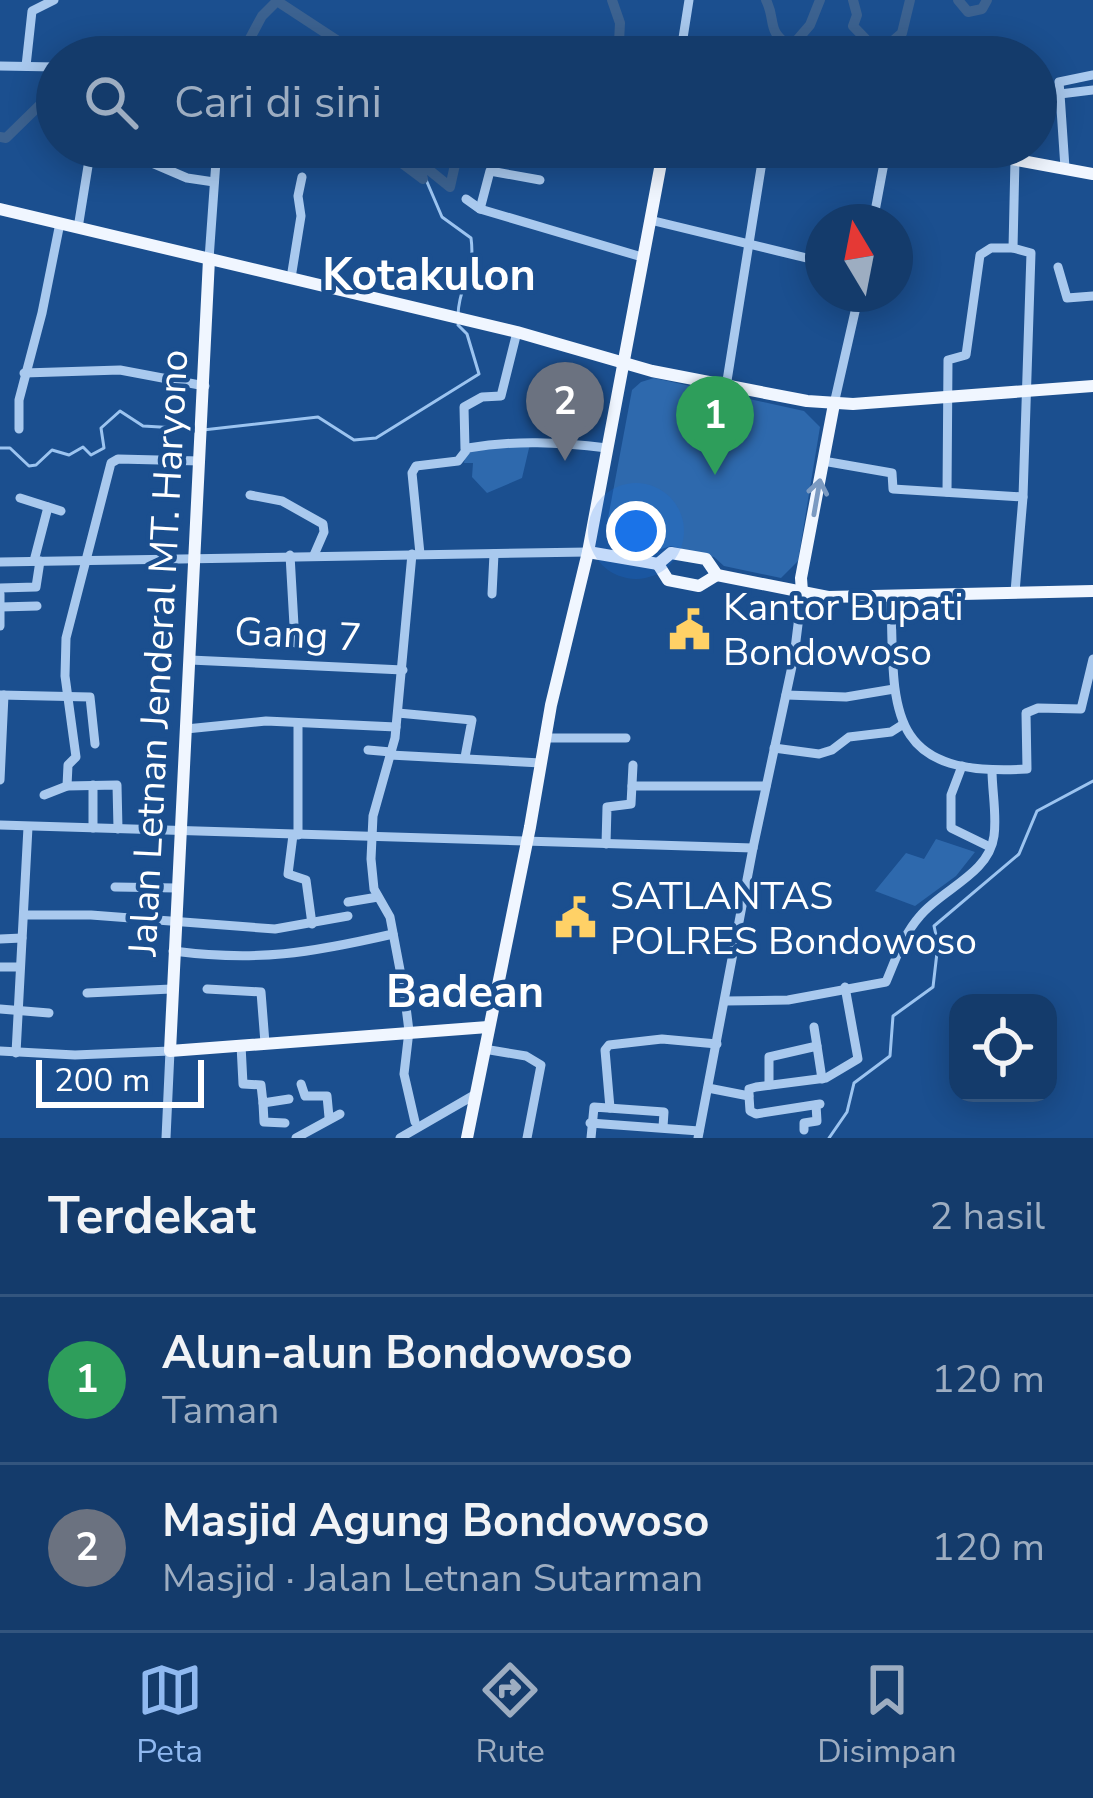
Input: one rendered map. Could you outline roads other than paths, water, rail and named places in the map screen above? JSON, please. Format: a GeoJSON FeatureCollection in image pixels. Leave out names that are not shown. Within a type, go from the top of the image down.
{"type":"FeatureCollection","features":[{"type":"Feature","properties":{"kind":"main road"},"geometry":{"type":"LineString","coordinates":[[1057,167],[1093,174]]}},
{"type":"Feature","properties":{"kind":"main road"},"geometry":{"type":"LineString","coordinates":[[468,1132],[545,738],[588,552],[660,168]]}},
{"type":"Feature","properties":{"kind":"main road"},"geometry":{"type":"LineString","coordinates":[[0,209],[517,332],[726,387],[834,404],[1093,386]]}},
{"type":"Feature","properties":{"kind":"main road","name":"Jalan Letnan Jenderal MT. Haryono"},"geometry":{"type":"LineString","coordinates":[[170,1051],[209,259]]}},
{"type":"Feature","properties":{"kind":"main road"},"geometry":{"type":"LineString","coordinates":[[802,592],[834,404]]}},
{"type":"Feature","properties":{"kind":"main road"},"geometry":{"type":"LineString","coordinates":[[588,552],[658,564],[668,580],[699,586],[717,575]]}},
{"type":"Feature","properties":{"kind":"main road"},"geometry":{"type":"LineString","coordinates":[[658,564],[671,553],[706,560],[717,575],[828,597],[1093,591]]}},
{"type":"Feature","properties":{"kind":"main road"},"geometry":{"type":"LineString","coordinates":[[170,1051],[488,1027]]}},
{"type":"Feature","properties":{"kind":"street"},"geometry":{"type":"LineString","coordinates":[[26,66],[32,11],[54,0]]}},
{"type":"Feature","properties":{"kind":"street"},"geometry":{"type":"LineString","coordinates":[[684,36],[689,3]]}},
{"type":"Feature","properties":{"kind":"street"},"geometry":{"type":"LineString","coordinates":[[0,65],[36,66]]}},
{"type":"Feature","properties":{"kind":"street"},"geometry":{"type":"LineString","coordinates":[[1065,168],[1060,79],[1093,75]]}},
{"type":"Feature","properties":{"kind":"street"},"geometry":{"type":"LineString","coordinates":[[1060,94],[1093,90]]}},
{"type":"Feature","properties":{"kind":"street"},"geometry":{"type":"LineString","coordinates":[[78,228],[88,168]]}},
{"type":"Feature","properties":{"kind":"street"},"geometry":{"type":"LineString","coordinates":[[164,168],[214,182]]}},
{"type":"Feature","properties":{"kind":"street"},"geometry":{"type":"LineString","coordinates":[[209,259],[215,168]]}},
{"type":"Feature","properties":{"kind":"street"},"geometry":{"type":"LineString","coordinates":[[726,387],[761,168]]}},
{"type":"Feature","properties":{"kind":"street"},"geometry":{"type":"LineString","coordinates":[[876,204],[883,168]]}},
{"type":"Feature","properties":{"kind":"street"},"geometry":{"type":"LineString","coordinates":[[1013,248],[1015,168]]}},
{"type":"Feature","properties":{"kind":"street"},"geometry":{"type":"LineString","coordinates":[[480,209],[490,171],[540,180]]}},
{"type":"Feature","properties":{"kind":"street"},"geometry":{"type":"LineString","coordinates":[[291,278],[302,177]]}},
{"type":"Feature","properties":{"kind":"street"},"geometry":{"type":"LineString","coordinates":[[466,199],[480,209],[642,257]]}},
{"type":"Feature","properties":{"kind":"street"},"geometry":{"type":"LineString","coordinates":[[650,220],[805,258]]}},
{"type":"Feature","properties":{"kind":"street"},"geometry":{"type":"LineString","coordinates":[[20,429],[24,373],[42,314],[60,223]]}},
{"type":"Feature","properties":{"kind":"street"},"geometry":{"type":"LineString","coordinates":[[946,492],[948,360],[966,356],[978,259],[991,248],[1031,251],[1015,592]]}},
{"type":"Feature","properties":{"kind":"street"},"geometry":{"type":"LineString","coordinates":[[1058,267],[1067,298],[1093,296]]}},
{"type":"Feature","properties":{"kind":"street"},"geometry":{"type":"LineString","coordinates":[[834,404],[855,312]]}},
{"type":"Feature","properties":{"kind":"street"},"geometry":{"type":"LineString","coordinates":[[415,1122],[404,1074],[409,1030],[393,934],[372,879],[371,837],[396,727],[416,554],[412,469],[460,460],[465,449],[464,406],[482,397],[501,397],[517,332]]}},
{"type":"Feature","properties":{"kind":"street"},"geometry":{"type":"LineString","coordinates":[[24,373],[121,370],[205,386]]}},
{"type":"Feature","properties":{"kind":"street"},"geometry":{"type":"LineString","coordinates":[[465,449],[541,440],[607,448]]}},
{"type":"Feature","properties":{"kind":"street"},"geometry":{"type":"LineString","coordinates":[[67,786],[68,765],[76,759],[64,664],[68,625],[112,461],[202,461]]}},
{"type":"Feature","properties":{"kind":"street"},"geometry":{"type":"LineString","coordinates":[[823,461],[892,473],[892,489],[1023,497]]}},
{"type":"Feature","properties":{"kind":"street"},"geometry":{"type":"LineString","coordinates":[[250,494],[281,501],[323,524],[314,555]]}},
{"type":"Feature","properties":{"kind":"street"},"geometry":{"type":"LineString","coordinates":[[20,498],[61,511]]}},
{"type":"Feature","properties":{"kind":"street"},"geometry":{"type":"LineString","coordinates":[[0,626],[0,591],[36,587],[48,507]]}},
{"type":"Feature","properties":{"kind":"street"},"geometry":{"type":"LineString","coordinates":[[0,562],[588,552]]}},
{"type":"Feature","properties":{"kind":"street"},"geometry":{"type":"LineString","coordinates":[[492,594],[494,554]]}},
{"type":"Feature","properties":{"kind":"street"},"geometry":{"type":"LineString","coordinates":[[290,555],[295,644]]}},
{"type":"Feature","properties":{"kind":"street"},"geometry":{"type":"LineString","coordinates":[[590,1124],[663,1126],[699,1135],[802,614],[802,592]]}},
{"type":"Feature","properties":{"kind":"street"},"geometry":{"type":"LineString","coordinates":[[891,596],[895,689],[902,725],[918,747],[936,758],[992,770],[1027,769],[1027,713],[1081,709],[1093,659]]}},
{"type":"Feature","properties":{"kind":"street"},"geometry":{"type":"LineString","coordinates":[[0,607],[37,605]]}},
{"type":"Feature","properties":{"kind":"street","name":"Gang 7"},"geometry":{"type":"LineString","coordinates":[[190,660],[403,670]]}},
{"type":"Feature","properties":{"kind":"street"},"geometry":{"type":"LineString","coordinates":[[786,695],[846,697],[895,689]]}},
{"type":"Feature","properties":{"kind":"street"},"geometry":{"type":"LineString","coordinates":[[0,780],[2,695],[91,698],[95,744]]}},
{"type":"Feature","properties":{"kind":"street"},"geometry":{"type":"LineString","coordinates":[[398,713],[472,720],[466,757]]}},
{"type":"Feature","properties":{"kind":"street"},"geometry":{"type":"LineString","coordinates":[[186,729],[266,721],[396,727]]}},
{"type":"Feature","properties":{"kind":"street"},"geometry":{"type":"LineString","coordinates":[[298,723],[296,835],[288,874],[307,880],[305,897],[312,924]]}},
{"type":"Feature","properties":{"kind":"street"},"geometry":{"type":"LineString","coordinates":[[774,748],[819,754],[849,737],[891,732],[902,725]]}},
{"type":"Feature","properties":{"kind":"street"},"geometry":{"type":"LineString","coordinates":[[545,738],[626,737]]}},
{"type":"Feature","properties":{"kind":"street"},"geometry":{"type":"LineString","coordinates":[[368,750],[541,763]]}},
{"type":"Feature","properties":{"kind":"street"},"geometry":{"type":"LineString","coordinates":[[606,844],[607,807],[631,804],[633,765]]}},
{"type":"Feature","properties":{"kind":"street"},"geometry":{"type":"LineString","coordinates":[[962,766],[951,795],[951,828],[990,847]]}},
{"type":"Feature","properties":{"kind":"street"},"geometry":{"type":"LineString","coordinates":[[725,1001],[788,1000],[886,982],[921,914],[972,873],[990,847],[994,835],[992,770]]}},
{"type":"Feature","properties":{"kind":"street"},"geometry":{"type":"LineString","coordinates":[[93,785],[93,828]]}},
{"type":"Feature","properties":{"kind":"street"},"geometry":{"type":"LineString","coordinates":[[44,795],[67,786],[118,787],[118,829]]}},
{"type":"Feature","properties":{"kind":"street"},"geometry":{"type":"LineString","coordinates":[[632,786],[766,786]]}},
{"type":"Feature","properties":{"kind":"street"},"geometry":{"type":"LineString","coordinates":[[0,825],[753,848]]}},
{"type":"Feature","properties":{"kind":"street"},"geometry":{"type":"LineString","coordinates":[[16,1053],[28,826]]}},
{"type":"Feature","properties":{"kind":"street"},"geometry":{"type":"LineString","coordinates":[[115,887],[177,888]]}},
{"type":"Feature","properties":{"kind":"street"},"geometry":{"type":"LineString","coordinates":[[349,902],[378,897]]}},
{"type":"Feature","properties":{"kind":"street"},"geometry":{"type":"LineString","coordinates":[[24,915],[275,928],[348,916]]}},
{"type":"Feature","properties":{"kind":"street"},"geometry":{"type":"LineString","coordinates":[[172,951],[222,958],[274,957],[393,934]]}},
{"type":"Feature","properties":{"kind":"street"},"geometry":{"type":"LineString","coordinates":[[0,939],[22,938]]}},
{"type":"Feature","properties":{"kind":"street"},"geometry":{"type":"LineString","coordinates":[[0,967],[19,967]]}},
{"type":"Feature","properties":{"kind":"street"},"geometry":{"type":"LineString","coordinates":[[804,1130],[805,1123],[817,1121],[818,1104],[752,1113],[751,1088],[822,1079],[860,1056],[845,987]]}},
{"type":"Feature","properties":{"kind":"street"},"geometry":{"type":"LineString","coordinates":[[87,993],[171,989]]}},
{"type":"Feature","properties":{"kind":"street"},"geometry":{"type":"LineString","coordinates":[[207,989],[261,992],[265,1043]]}},
{"type":"Feature","properties":{"kind":"street"},"geometry":{"type":"LineString","coordinates":[[0,1009],[49,1013]]}},
{"type":"Feature","properties":{"kind":"street"},"geometry":{"type":"LineString","coordinates":[[814,1027],[822,1079]]}},
{"type":"Feature","properties":{"kind":"street"},"geometry":{"type":"LineString","coordinates":[[610,1108],[608,1046],[662,1039],[718,1044]]}},
{"type":"Feature","properties":{"kind":"street"},"geometry":{"type":"LineString","coordinates":[[241,1046],[242,1083],[261,1085],[264,1122],[285,1124]]}},
{"type":"Feature","properties":{"kind":"street"},"geometry":{"type":"LineString","coordinates":[[769,1085],[769,1057],[817,1046]]}},
{"type":"Feature","properties":{"kind":"street"},"geometry":{"type":"LineString","coordinates":[[484,1049],[526,1056],[541,1065],[527,1138]]}},
{"type":"Feature","properties":{"kind":"street"},"geometry":{"type":"LineString","coordinates":[[0,1052],[170,1051],[166,1138]]}},
{"type":"Feature","properties":{"kind":"street"},"geometry":{"type":"LineString","coordinates":[[788,1083],[792,1108]]}},
{"type":"Feature","properties":{"kind":"street"},"geometry":{"type":"LineString","coordinates":[[296,1138],[334,1116],[327,1095],[304,1096],[301,1084]]}},
{"type":"Feature","properties":{"kind":"street"},"geometry":{"type":"LineString","coordinates":[[708,1088],[749,1096]]}},
{"type":"Feature","properties":{"kind":"street"},"geometry":{"type":"LineString","coordinates":[[400,1138],[475,1097]]}},
{"type":"Feature","properties":{"kind":"street"},"geometry":{"type":"LineString","coordinates":[[263,1102],[290,1100]]}},
{"type":"Feature","properties":{"kind":"street"},"geometry":{"type":"LineString","coordinates":[[591,1138],[594,1107],[664,1112],[663,1126]]}},
{"type":"Feature","properties":{"kind":"waterway"},"geometry":{"type":"LineString","coordinates":[[612,0],[619,36]]}},
{"type":"Feature","properties":{"kind":"waterway"},"geometry":{"type":"LineString","coordinates":[[766,0],[779,36]]}},
{"type":"Feature","properties":{"kind":"waterway"},"geometry":{"type":"LineString","coordinates":[[800,36],[820,0]]}},
{"type":"Feature","properties":{"kind":"waterway"},"geometry":{"type":"LineString","coordinates":[[853,0],[857,15],[853,26],[863,36]]}},
{"type":"Feature","properties":{"kind":"waterway"},"geometry":{"type":"LineString","coordinates":[[899,36],[910,0]]}},
{"type":"Feature","properties":{"kind":"waterway"},"geometry":{"type":"LineString","coordinates":[[958,0],[968,12],[982,9],[987,0]]}},
{"type":"Feature","properties":{"kind":"waterway"},"geometry":{"type":"LineString","coordinates":[[251,36],[277,1],[330,36]]}},
{"type":"Feature","properties":{"kind":"waterway"},"geometry":{"type":"LineString","coordinates":[[0,137],[6,138],[36,109]]}},
{"type":"Feature","properties":{"kind":"waterway"},"geometry":{"type":"LineString","coordinates":[[408,168],[423,179],[420,168]]}},
{"type":"Feature","properties":{"kind":"waterway"},"geometry":{"type":"LineString","coordinates":[[421,168],[442,217],[471,238],[471,261],[458,315]]}},
{"type":"Feature","properties":{"kind":"waterway"},"geometry":{"type":"LineString","coordinates":[[427,168],[450,187],[454,168]]}},
{"type":"Feature","properties":{"kind":"waterway"},"geometry":{"type":"LineString","coordinates":[[203,430],[318,417],[354,440],[376,438],[479,374],[467,334],[458,325]]}},
{"type":"Feature","properties":{"kind":"waterway"},"geometry":{"type":"LineString","coordinates":[[0,448],[10,448],[29,466],[52,450],[69,455],[83,447],[91,455],[104,448],[101,428],[120,411],[143,426],[194,429]]}},
{"type":"Feature","properties":{"kind":"waterway"},"geometry":{"type":"LineString","coordinates":[[829,1138],[847,1112],[854,1083],[890,1056],[893,1016],[933,987],[938,944],[934,926],[1019,854],[1037,811],[1093,781]]}},
{"type":"Feature","properties":{"kind":"place","name":"Masjid Agung Bondowoso"},"geometry":{"type":"Point","coordinates":[565,461]}},
{"type":"Feature","properties":{"kind":"place","name":"Alun-alun Bondowoso"},"geometry":{"type":"Point","coordinates":[715,475]}},
{"type":"Feature","properties":{"kind":"place","name":"Kantor Bupati Bondowoso"},"geometry":{"type":"Point","coordinates":[689,629]}},
{"type":"Feature","properties":{"kind":"place","name":"SATLANTAS POLRES Bondowoso"},"geometry":{"type":"Point","coordinates":[576,918]}},
{"type":"Feature","properties":{"kind":"district","name":"Kotakulon"},"geometry":{"type":"Point","coordinates":[429,275]}},
{"type":"Feature","properties":{"kind":"district","name":"Badean"},"geometry":{"type":"Point","coordinates":[465,992]}}]}
